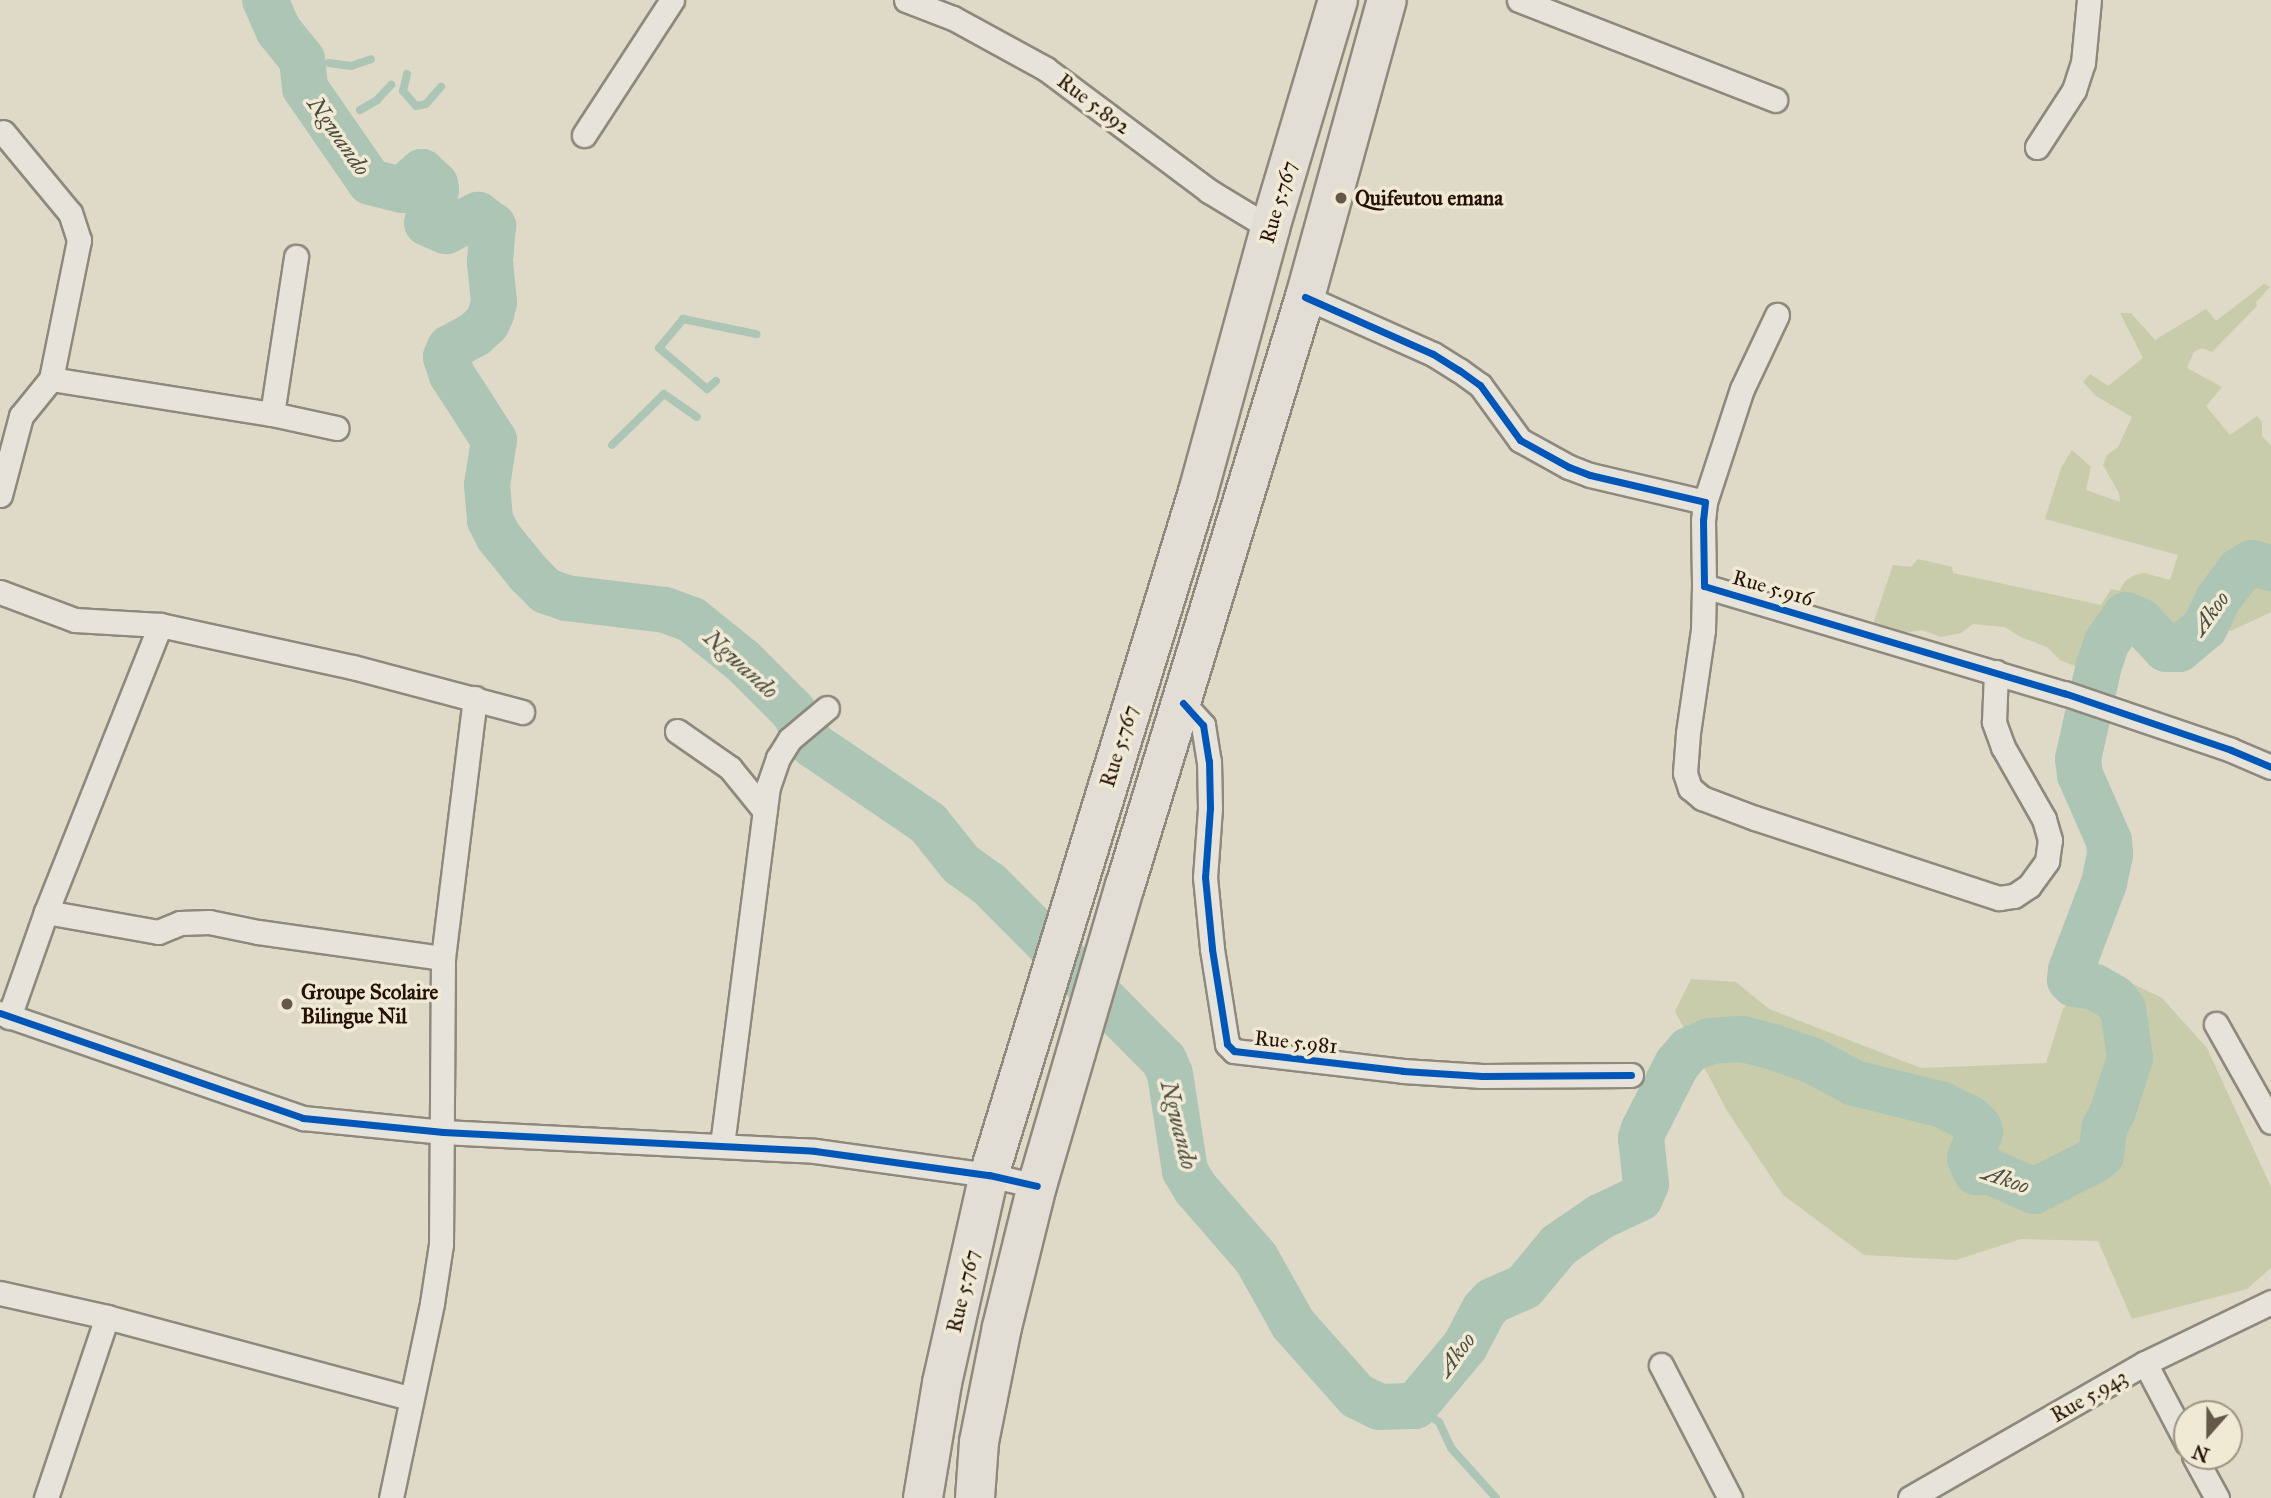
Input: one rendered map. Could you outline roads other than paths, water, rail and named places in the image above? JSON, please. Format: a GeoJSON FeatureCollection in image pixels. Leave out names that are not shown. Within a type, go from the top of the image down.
{"type":"FeatureCollection","features":[{"type":"Feature","properties":{"kind":"highway","name":"Rue 5.767"},"geometry":{"type":"LineString","coordinates":[[923,1498],[942,1383],[989,1175],[1198,492],[1270,228],[1338,0]]}},
{"type":"Feature","properties":{"kind":"highway"},"geometry":{"type":"LineString","coordinates":[[975,1498],[979,1442],[997,1352],[1037,1186],[1125,886],[1305,298],[1387,0]]}},
{"type":"Feature","properties":{"kind":"street"},"geometry":{"type":"LineString","coordinates":[[584,135],[672,0]]}},
{"type":"Feature","properties":{"kind":"street","name":"Rue 5.892"},"geometry":{"type":"LineString","coordinates":[[906,0],[953,18],[1046,69],[1209,191],[1270,228]]}},
{"type":"Feature","properties":{"kind":"street"},"geometry":{"type":"LineString","coordinates":[[1519,0],[1775,100]]}},
{"type":"Feature","properties":{"kind":"street"},"geometry":{"type":"LineString","coordinates":[[2037,147],[2074,90],[2083,63],[2089,0]]}},
{"type":"Feature","properties":{"kind":"street"},"geometry":{"type":"LineString","coordinates":[[0,495],[21,415],[51,379],[79,240],[77,226],[70,213],[2,132]]}},
{"type":"Feature","properties":{"kind":"street"},"geometry":{"type":"LineString","coordinates":[[272,414],[296,257]]}},
{"type":"Feature","properties":{"kind":"street"},"geometry":{"type":"LineString","coordinates":[[1305,298],[1433,354],[1459,370],[1480,385],[1520,440],[1569,467],[1590,475],[1705,502]]}},
{"type":"Feature","properties":{"kind":"street","name":"Rue 5.916"},"geometry":{"type":"LineString","coordinates":[[1777,315],[1742,389],[1705,502],[1704,586],[2064,693],[2231,750],[2271,767]]}},
{"type":"Feature","properties":{"kind":"street"},"geometry":{"type":"LineString","coordinates":[[51,379],[272,414],[336,428]]}},
{"type":"Feature","properties":{"kind":"street"},"geometry":{"type":"LineString","coordinates":[[1704,586],[1703,630],[1685,772],[1690,788],[1702,798],[1755,818],[1999,898],[2014,896],[2029,887],[2047,861],[2050,840],[2044,819],[2003,747],[1994,722],[1996,672]]}},
{"type":"Feature","properties":{"kind":"street"},"geometry":{"type":"LineString","coordinates":[[0,592],[75,620],[160,625],[353,667],[522,712]]}},
{"type":"Feature","properties":{"kind":"street"},"geometry":{"type":"LineString","coordinates":[[160,625],[5,1015],[303,1118],[443,1132],[722,1144],[815,1151],[989,1175],[1037,1186]]}},
{"type":"Feature","properties":{"kind":"street"},"geometry":{"type":"LineString","coordinates":[[391,1498],[432,1303],[441,1244],[443,957],[475,698]]}},
{"type":"Feature","properties":{"kind":"street","name":"Rue 5.981"},"geometry":{"type":"LineString","coordinates":[[1183,703],[1203,725],[1209,761],[1205,877],[1212,949],[1227,1044],[1234,1051],[1429,1073],[1482,1076],[1631,1075]]}},
{"type":"Feature","properties":{"kind":"street"},"geometry":{"type":"LineString","coordinates":[[722,1144],[768,787],[778,758],[799,729],[827,708]]}},
{"type":"Feature","properties":{"kind":"street"},"geometry":{"type":"LineString","coordinates":[[677,731],[730,768],[765,811]]}},
{"type":"Feature","properties":{"kind":"street"},"geometry":{"type":"LineString","coordinates":[[46,912],[158,932],[180,923],[209,922],[258,932],[443,957]]}},
{"type":"Feature","properties":{"kind":"street"},"geometry":{"type":"LineString","coordinates":[[2216,1024],[2271,1122]]}},
{"type":"Feature","properties":{"kind":"street"},"geometry":{"type":"LineString","coordinates":[[0,1293],[107,1317],[410,1398]]}},
{"type":"Feature","properties":{"kind":"street","name":"Rue 5.943"},"geometry":{"type":"LineString","coordinates":[[1910,1498],[1949,1489],[2145,1363],[2271,1302]]}},
{"type":"Feature","properties":{"kind":"street"},"geometry":{"type":"LineString","coordinates":[[46,1498],[107,1317]]}},
{"type":"Feature","properties":{"kind":"street"},"geometry":{"type":"LineString","coordinates":[[2145,1363],[2173,1416]]}},
{"type":"Feature","properties":{"kind":"street"},"geometry":{"type":"LineString","coordinates":[[1661,1365],[1730,1498]]}},
{"type":"Feature","properties":{"kind":"street"},"geometry":{"type":"LineString","coordinates":[[2202,1470],[2217,1498]]}},
{"type":"Feature","properties":{"kind":"waterway","name":"Ngwando"},"geometry":{"type":"LineString","coordinates":[[265,0],[279,31],[302,59],[305,88],[370,182],[402,190],[422,172],[435,184],[436,190],[427,223],[446,231],[478,215],[493,226],[490,262],[494,302],[491,314],[487,323],[475,334],[450,348],[446,357],[452,375],[494,440],[487,485],[490,520],[498,536],[546,591],[566,598],[665,610],[692,620],[743,661],[793,711],[813,745],[928,823],[961,864],[989,884],[1164,1060],[1170,1074],[1185,1171],[1196,1189],[1256,1258],[1293,1324],[1357,1396],[1380,1407],[1415,1406],[1465,1346],[1484,1310],[1492,1301],[1524,1287],[1559,1245],[1600,1217],[1640,1198],[1646,1184],[1641,1138],[1644,1129],[1677,1064],[1689,1050],[1710,1041],[1742,1039],[1773,1047],[1811,1060],[1854,1083],[1940,1104],[1969,1118],[1978,1126],[1980,1132],[1970,1158],[1976,1172],[1991,1172],[2034,1191],[2101,1155],[2104,1129],[2113,1111],[2130,1058],[2123,1009],[2114,998],[2095,987],[2074,984],[2070,980],[2071,970],[2104,883],[2110,854],[2109,841],[2080,775],[2078,759],[2099,665],[2107,642],[2126,615],[2140,621],[2166,649],[2179,649],[2205,627],[2218,599],[2239,571],[2252,563],[2271,568]]}},
{"type":"Feature","properties":{"kind":"waterway"},"geometry":{"type":"LineString","coordinates":[[329,63],[351,66],[371,59]]}},
{"type":"Feature","properties":{"kind":"waterway"},"geometry":{"type":"LineString","coordinates":[[407,74],[403,91],[416,106],[426,104],[441,87]]}},
{"type":"Feature","properties":{"kind":"waterway"},"geometry":{"type":"LineString","coordinates":[[360,110],[377,100],[391,85]]}},
{"type":"Feature","properties":{"kind":"waterway"},"geometry":{"type":"LineString","coordinates":[[716,381],[707,389],[659,348],[683,319],[756,334]]}},
{"type":"Feature","properties":{"kind":"waterway"},"geometry":{"type":"LineString","coordinates":[[612,445],[664,394],[697,417]]}},
{"type":"Feature","properties":{"kind":"waterway"},"geometry":{"type":"LineString","coordinates":[[1415,1406],[1439,1422],[1451,1448],[1496,1498]]}},
{"type":"Feature","properties":{"kind":"place","name":"Quifeutou emana"},"geometry":{"type":"Point","coordinates":[1341,198]}},
{"type":"Feature","properties":{"kind":"place","name":"Groupe Scolaire Bilingue Nil"},"geometry":{"type":"Point","coordinates":[287,1004]}},
{"type":"Feature","properties":{"kind":"water label","name":"Akoo"},"geometry":{"type":"Point","coordinates":[2210,613]}},
{"type":"Feature","properties":{"kind":"water label","name":"Akoo"},"geometry":{"type":"Point","coordinates":[2006,1179]}},
{"type":"Feature","properties":{"kind":"water label","name":"Akoo"},"geometry":{"type":"Point","coordinates":[1456,1354]}}]}
